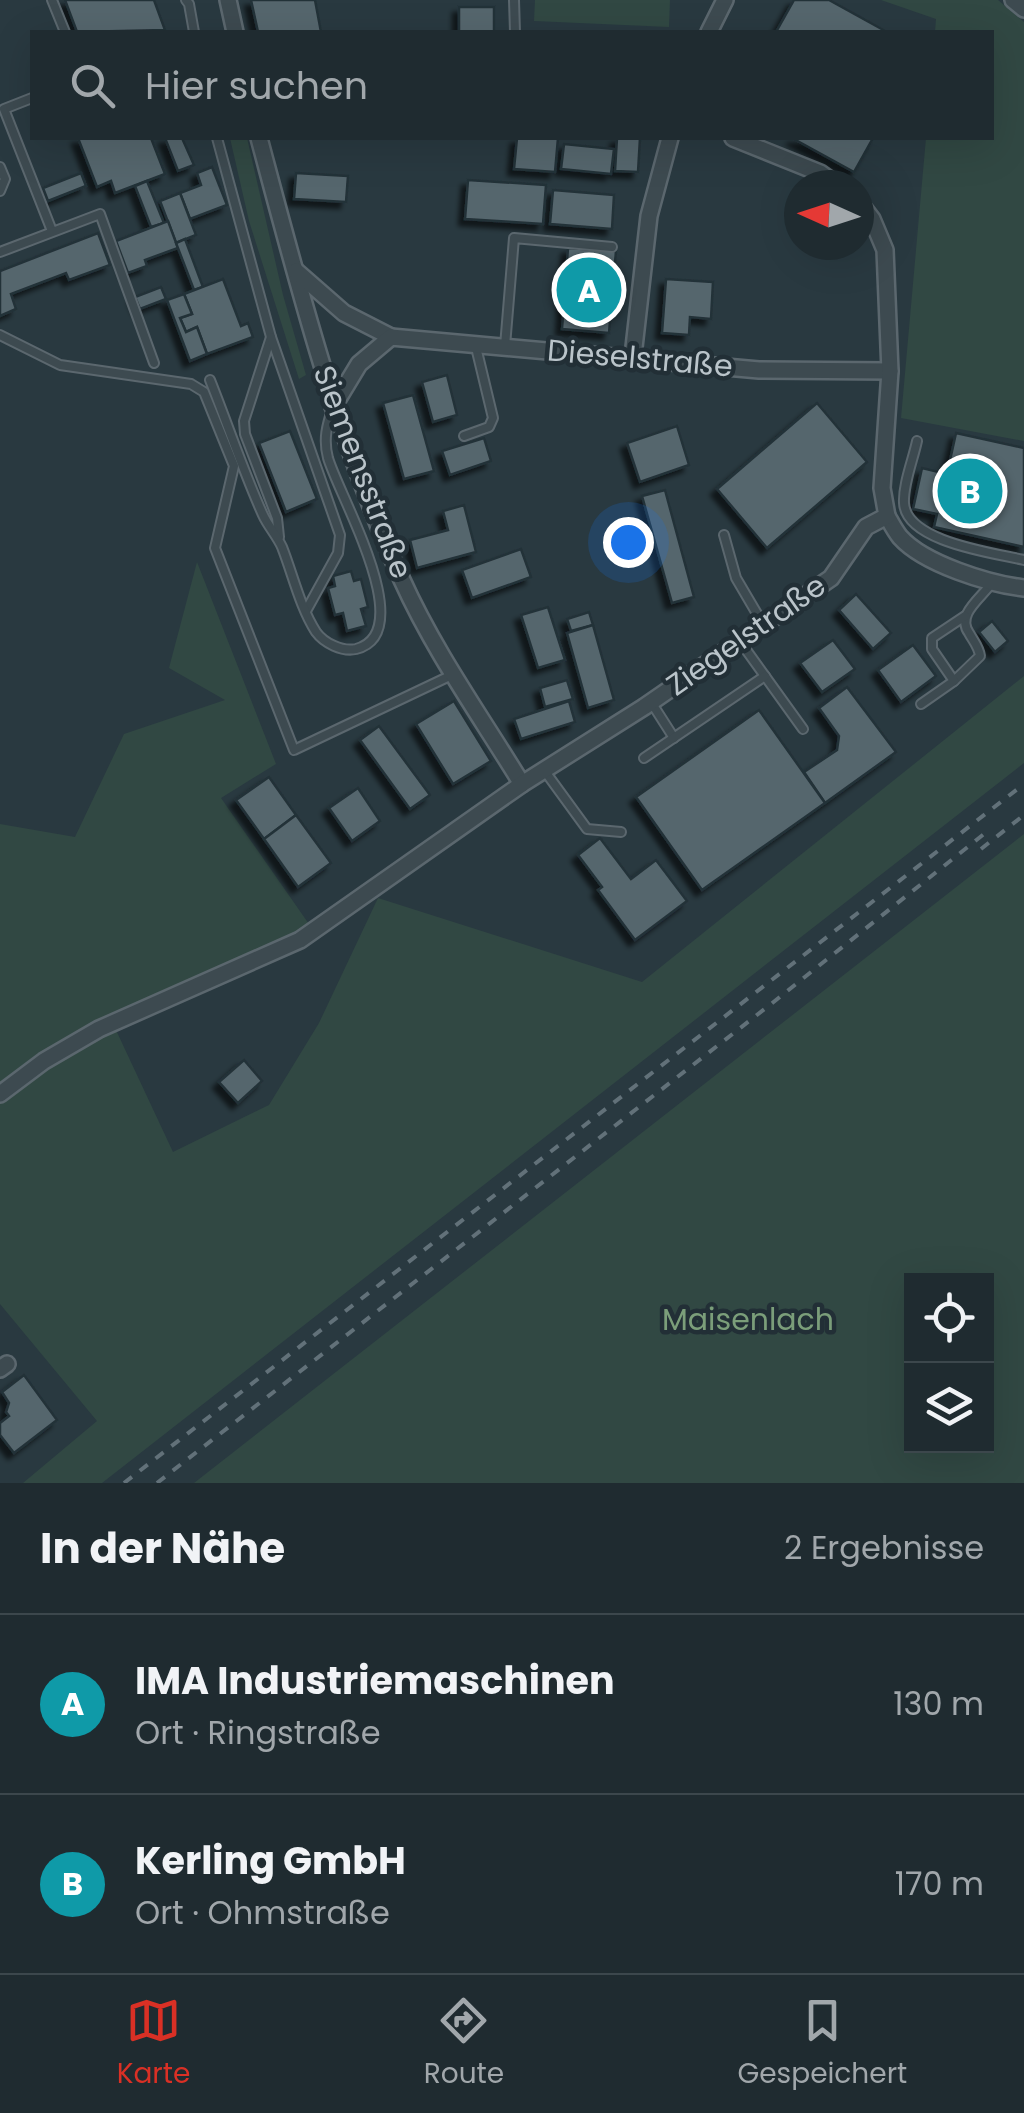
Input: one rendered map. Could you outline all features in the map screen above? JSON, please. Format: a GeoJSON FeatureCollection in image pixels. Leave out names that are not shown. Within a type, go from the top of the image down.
{"type":"FeatureCollection","features":[{"type":"Feature","properties":{"kind":"street"},"geometry":{"type":"LineString","coordinates":[[228,0],[235,30]]}},
{"type":"Feature","properties":{"kind":"street"},"geometry":{"type":"LineString","coordinates":[[710,30],[725,0]]}},
{"type":"Feature","properties":{"kind":"street"},"geometry":{"type":"LineString","coordinates":[[1013,0],[1024,9]]}},
{"type":"Feature","properties":{"kind":"street","name":"Siemensstraße"},"geometry":{"type":"LineString","coordinates":[[260,140],[333,407],[403,584],[522,784]]}},
{"type":"Feature","properties":{"kind":"street"},"geometry":{"type":"LineString","coordinates":[[633,356],[649,216],[669,140]]}},
{"type":"Feature","properties":{"kind":"street"},"geometry":{"type":"LineString","coordinates":[[738,140],[813,170]]}},
{"type":"Feature","properties":{"kind":"street"},"geometry":{"type":"LineString","coordinates":[[874,224],[886,250],[890,371],[882,488],[887,516],[901,538],[922,553],[991,584],[1024,588]]}},
{"type":"Feature","properties":{"kind":"street","name":"Dieselstraße"},"geometry":{"type":"LineString","coordinates":[[294,269],[344,312],[391,336],[760,370],[890,371]]}},
{"type":"Feature","properties":{"kind":"street"},"geometry":{"type":"LineString","coordinates":[[333,407],[359,364],[391,336]]}},
{"type":"Feature","properties":{"kind":"street","name":"Ziegelstraße"},"geometry":{"type":"LineString","coordinates":[[0,1094],[44,1060],[99,1029],[300,940],[522,784],[651,702],[831,578],[866,528],[887,516]]}},
{"type":"Feature","properties":{"kind":"lane"},"geometry":{"type":"LineString","coordinates":[[52,0],[64,30]]}},
{"type":"Feature","properties":{"kind":"lane"},"geometry":{"type":"LineString","coordinates":[[186,0],[194,30]]}},
{"type":"Feature","properties":{"kind":"lane"},"geometry":{"type":"LineString","coordinates":[[514,0],[515,30]]}},
{"type":"Feature","properties":{"kind":"lane"},"geometry":{"type":"LineString","coordinates":[[30,99],[4,108],[52,232]]}},
{"type":"Feature","properties":{"kind":"lane"},"geometry":{"type":"LineString","coordinates":[[218,140],[270,336],[340,536],[338,553],[306,611]]}},
{"type":"Feature","properties":{"kind":"lane"},"geometry":{"type":"LineString","coordinates":[[0,167],[4,179],[0,191]]}},
{"type":"Feature","properties":{"kind":"lane"},"geometry":{"type":"LineString","coordinates":[[0,236],[3,251],[100,214],[154,363]]}},
{"type":"Feature","properties":{"kind":"lane"},"geometry":{"type":"LineString","coordinates":[[505,346],[514,238],[612,247]]}},
{"type":"Feature","properties":{"kind":"lane"},"geometry":{"type":"LineString","coordinates":[[0,335],[60,365],[190,384],[204,392],[234,466],[215,548],[294,750],[454,674]]}},
{"type":"Feature","properties":{"kind":"lane"},"geometry":{"type":"LineString","coordinates":[[270,336],[244,421],[245,434],[277,518],[280,542]]}},
{"type":"Feature","properties":{"kind":"lane"},"geometry":{"type":"LineString","coordinates":[[464,436],[490,427],[493,418],[475,343]]}},
{"type":"Feature","properties":{"kind":"lane"},"geometry":{"type":"LineString","coordinates":[[210,380],[264,518],[280,542],[318,634],[335,647],[354,650],[370,642],[381,628],[382,607],[328,458],[325,430],[333,407]]}},
{"type":"Feature","properties":{"kind":"lane"},"geometry":{"type":"LineString","coordinates":[[917,442],[904,501],[914,525],[951,542],[1024,560]]}},
{"type":"Feature","properties":{"kind":"lane"},"geometry":{"type":"LineString","coordinates":[[724,534],[736,578],[763,624]]}},
{"type":"Feature","properties":{"kind":"lane"},"geometry":{"type":"LineString","coordinates":[[954,682],[930,643],[934,633],[964,616],[991,584]]}},
{"type":"Feature","properties":{"kind":"lane"},"geometry":{"type":"LineString","coordinates":[[921,704],[954,682],[980,656],[964,626],[964,616]]}},
{"type":"Feature","properties":{"kind":"lane"},"geometry":{"type":"LineString","coordinates":[[740,640],[802,728]]}},
{"type":"Feature","properties":{"kind":"lane"},"geometry":{"type":"LineString","coordinates":[[644,758],[764,676]]}},
{"type":"Feature","properties":{"kind":"lane"},"geometry":{"type":"LineString","coordinates":[[651,702],[674,738]]}},
{"type":"Feature","properties":{"kind":"lane"},"geometry":{"type":"LineString","coordinates":[[544,770],[587,829],[621,832]]}},
{"type":"Feature","properties":{"kind":"green space"},"geometry":{"type":"Polygon","coordinates":[[[535,0],[670,0],[669,27],[534,21],[535,0]]]}},
{"type":"Feature","properties":{"kind":"green space"},"geometry":{"type":"Polygon","coordinates":[[[881,0],[998,0],[1024,22],[1024,441],[901,418],[926,140],[994,140],[994,30],[935,30],[936,19],[881,0]]]}},
{"type":"Feature","properties":{"kind":"green space"},"geometry":{"type":"Polygon","coordinates":[[[230,140],[247,140],[306,375],[299,379],[249,221],[230,140]]]}},
{"type":"Feature","properties":{"kind":"green space"},"geometry":{"type":"Polygon","coordinates":[[[197,562],[276,764],[221,798],[318,937],[115,1028],[173,1152],[269,1105],[319,1023],[378,898],[642,982],[1024,676],[1024,763],[102,1483],[23,1483],[97,1421],[0,1304],[0,824],[75,837],[124,734],[225,700],[169,668],[197,562]]]}},
{"type":"Feature","properties":{"kind":"green space","name":"Maisenlach"},"geometry":{"type":"Polygon","coordinates":[[[1024,834],[1024,1483],[194,1483],[1024,834]]]}},
{"type":"Feature","properties":{"kind":"building"},"geometry":{"type":"Polygon","coordinates":[[[65,0],[154,0],[165,30],[76,30],[65,0]]]}},
{"type":"Feature","properties":{"kind":"building"},"geometry":{"type":"Polygon","coordinates":[[[251,0],[315,0],[321,30],[258,30],[251,0]]]}},
{"type":"Feature","properties":{"kind":"building"},"geometry":{"type":"Polygon","coordinates":[[[794,0],[829,0],[883,30],[777,30],[794,0]]]}},
{"type":"Feature","properties":{"kind":"building"},"geometry":{"type":"Polygon","coordinates":[[[459,7],[494,7],[494,30],[459,30],[459,7]]]}},
{"type":"Feature","properties":{"kind":"building"},"geometry":{"type":"Polygon","coordinates":[[[79,140],[152,140],[165,174],[115,193],[111,181],[97,187],[79,140]]]}},
{"type":"Feature","properties":{"kind":"building"},"geometry":{"type":"Polygon","coordinates":[[[166,140],[183,140],[194,165],[178,171],[166,140]]]}},
{"type":"Feature","properties":{"kind":"building"},"geometry":{"type":"Polygon","coordinates":[[[517,140],[558,140],[555,172],[514,169],[517,140]]]}},
{"type":"Feature","properties":{"kind":"building"},"geometry":{"type":"Polygon","coordinates":[[[617,140],[640,140],[638,172],[615,171],[617,140]]]}},
{"type":"Feature","properties":{"kind":"building"},"geometry":{"type":"Polygon","coordinates":[[[796,140],[872,140],[855,170],[850,170],[796,140]]]}},
{"type":"Feature","properties":{"kind":"building"},"geometry":{"type":"Polygon","coordinates":[[[564,144],[614,149],[611,174],[561,169],[564,144]]]}},
{"type":"Feature","properties":{"kind":"building"},"geometry":{"type":"Polygon","coordinates":[[[212,167],[227,205],[190,219],[180,193],[201,185],[197,173],[212,167]]]}},
{"type":"Feature","properties":{"kind":"building"},"geometry":{"type":"Polygon","coordinates":[[[81,173],[86,186],[48,201],[43,188],[81,173]]]}},
{"type":"Feature","properties":{"kind":"building"},"geometry":{"type":"Polygon","coordinates":[[[296,173],[348,176],[346,202],[294,199],[296,173]]]}},
{"type":"Feature","properties":{"kind":"building"},"geometry":{"type":"Polygon","coordinates":[[[468,180],[546,185],[543,224],[465,219],[468,180]]]}},
{"type":"Feature","properties":{"kind":"building"},"geometry":{"type":"Polygon","coordinates":[[[147,181],[164,223],[151,227],[135,186],[147,181]]]}},
{"type":"Feature","properties":{"kind":"building"},"geometry":{"type":"Polygon","coordinates":[[[553,190],[614,195],[612,229],[550,224],[553,190]]]}},
{"type":"Feature","properties":{"kind":"building"},"geometry":{"type":"Polygon","coordinates":[[[180,193],[196,235],[176,243],[160,201],[180,193]]]}},
{"type":"Feature","properties":{"kind":"building"},"geometry":{"type":"Polygon","coordinates":[[[168,221],[178,248],[145,260],[147,266],[128,273],[116,241],[168,221]]]}},
{"type":"Feature","properties":{"kind":"building"},"geometry":{"type":"Polygon","coordinates":[[[98,233],[110,265],[69,280],[66,273],[11,294],[16,309],[0,316],[0,271],[98,233]]]}},
{"type":"Feature","properties":{"kind":"building"},"geometry":{"type":"Polygon","coordinates":[[[185,239],[203,287],[194,290],[176,243],[185,239]]]}},
{"type":"Feature","properties":{"kind":"building"},"geometry":{"type":"Polygon","coordinates":[[[568,248],[616,251],[609,333],[562,329],[568,248]]]}},
{"type":"Feature","properties":{"kind":"building"},"geometry":{"type":"Polygon","coordinates":[[[223,279],[241,326],[248,323],[253,337],[207,354],[197,327],[186,332],[180,318],[192,314],[184,294],[223,279]]]}},
{"type":"Feature","properties":{"kind":"building"},"geometry":{"type":"Polygon","coordinates":[[[666,279],[713,282],[711,319],[690,317],[689,335],[662,333],[666,279]]]}},
{"type":"Feature","properties":{"kind":"building"},"geometry":{"type":"Polygon","coordinates":[[[161,287],[166,299],[140,309],[135,297],[161,287]]]}},
{"type":"Feature","properties":{"kind":"building"},"geometry":{"type":"Polygon","coordinates":[[[184,294],[192,314],[180,318],[186,332],[197,327],[207,354],[190,361],[167,300],[184,294]]]}},
{"type":"Feature","properties":{"kind":"building"},"geometry":{"type":"Polygon","coordinates":[[[447,375],[457,415],[433,422],[422,382],[447,375]]]}},
{"type":"Feature","properties":{"kind":"building"},"geometry":{"type":"Polygon","coordinates":[[[413,395],[434,471],[404,479],[383,403],[413,395]]]}},
{"type":"Feature","properties":{"kind":"building"},"geometry":{"type":"Polygon","coordinates":[[[817,403],[867,462],[767,548],[717,489],[817,403]]]}},
{"type":"Feature","properties":{"kind":"building"},"geometry":{"type":"Polygon","coordinates":[[[677,426],[689,465],[640,482],[627,443],[677,426]]]}},
{"type":"Feature","properties":{"kind":"building"},"geometry":{"type":"Polygon","coordinates":[[[290,431],[317,499],[286,512],[259,443],[290,431]]]}},
{"type":"Feature","properties":{"kind":"building"},"geometry":{"type":"Polygon","coordinates":[[[956,433],[1024,448],[1024,547],[934,527],[937,514],[913,509],[922,468],[947,474],[956,433]]]}},
{"type":"Feature","properties":{"kind":"building"},"geometry":{"type":"Polygon","coordinates":[[[484,438],[491,461],[450,475],[442,451],[484,438]]]}},
{"type":"Feature","properties":{"kind":"building"},"geometry":{"type":"Polygon","coordinates":[[[665,490],[694,597],[672,603],[642,496],[665,490]]]}},
{"type":"Feature","properties":{"kind":"building"},"geometry":{"type":"Polygon","coordinates":[[[464,505],[476,552],[417,568],[410,540],[448,530],[443,511],[464,505]]]}},
{"type":"Feature","properties":{"kind":"building"},"geometry":{"type":"Polygon","coordinates":[[[521,549],[531,577],[472,598],[462,570],[521,549]]]}},
{"type":"Feature","properties":{"kind":"building"},"geometry":{"type":"Polygon","coordinates":[[[351,571],[354,581],[361,579],[368,607],[361,609],[366,626],[347,631],[343,613],[335,615],[328,588],[335,586],[333,576],[351,571]]]}},
{"type":"Feature","properties":{"kind":"building"},"geometry":{"type":"Polygon","coordinates":[[[856,594],[891,633],[873,649],[839,610],[856,594]]]}},
{"type":"Feature","properties":{"kind":"building"},"geometry":{"type":"Polygon","coordinates":[[[548,607],[565,660],[538,668],[521,615],[548,607]]]}},
{"type":"Feature","properties":{"kind":"building"},"geometry":{"type":"Polygon","coordinates":[[[589,612],[593,625],[571,631],[567,619],[589,612]]]}},
{"type":"Feature","properties":{"kind":"building"},"geometry":{"type":"Polygon","coordinates":[[[992,621],[1008,641],[995,652],[979,632],[992,621]]]}},
{"type":"Feature","properties":{"kind":"building"},"geometry":{"type":"Polygon","coordinates":[[[593,625],[614,700],[588,708],[567,633],[593,625]]]}},
{"type":"Feature","properties":{"kind":"building"},"geometry":{"type":"Polygon","coordinates":[[[833,640],[855,669],[822,692],[800,663],[833,640]]]}},
{"type":"Feature","properties":{"kind":"building"},"geometry":{"type":"Polygon","coordinates":[[[913,645],[936,676],[901,702],[878,670],[913,645]]]}},
{"type":"Feature","properties":{"kind":"building"},"geometry":{"type":"Polygon","coordinates":[[[567,680],[573,699],[545,707],[540,688],[567,680]]]}},
{"type":"Feature","properties":{"kind":"building"},"geometry":{"type":"Polygon","coordinates":[[[847,687],[896,752],[825,803],[804,772],[837,750],[839,736],[819,708],[847,687]]]}},
{"type":"Feature","properties":{"kind":"building"},"geometry":{"type":"Polygon","coordinates":[[[454,701],[491,761],[453,784],[416,724],[454,701]]]}},
{"type":"Feature","properties":{"kind":"building"},"geometry":{"type":"Polygon","coordinates":[[[569,701],[575,722],[521,739],[514,719],[569,701]]]}},
{"type":"Feature","properties":{"kind":"building"},"geometry":{"type":"Polygon","coordinates":[[[759,710],[825,803],[702,890],[636,797],[759,710]]]}},
{"type":"Feature","properties":{"kind":"building"},"geometry":{"type":"Polygon","coordinates":[[[379,726],[430,795],[410,809],[360,740],[379,726]]]}},
{"type":"Feature","properties":{"kind":"building"},"geometry":{"type":"Polygon","coordinates":[[[269,777],[296,815],[264,839],[236,800],[269,777]]]}},
{"type":"Feature","properties":{"kind":"building"},"geometry":{"type":"Polygon","coordinates":[[[358,788],[380,821],[352,841],[329,808],[358,788]]]}},
{"type":"Feature","properties":{"kind":"building"},"geometry":{"type":"Polygon","coordinates":[[[296,815],[331,863],[298,887],[264,839],[296,815]]]}},
{"type":"Feature","properties":{"kind":"building"},"geometry":{"type":"Polygon","coordinates":[[[600,838],[631,879],[656,860],[687,901],[635,940],[578,855],[600,838]]]}},
{"type":"Feature","properties":{"kind":"building"},"geometry":{"type":"Polygon","coordinates":[[[244,1060],[262,1081],[238,1103],[219,1082],[244,1060]]]}},
{"type":"Feature","properties":{"kind":"building"},"geometry":{"type":"Polygon","coordinates":[[[24,1375],[57,1420],[14,1453],[0,1435],[0,1423],[9,1416],[9,1403],[2,1392],[24,1375]]]}},
{"type":"Feature","properties":{"kind":"railway"},"geometry":{"type":"LineString","coordinates":[[124,1483],[1024,784]]}},
{"type":"Feature","properties":{"kind":"railway"},"geometry":{"type":"LineString","coordinates":[[981,849],[1024,815]]}},
{"type":"Feature","properties":{"kind":"railway"},"geometry":{"type":"LineString","coordinates":[[157,1483],[989,830]]}},
{"type":"Feature","properties":{"kind":"place","name":"IMA Industriemaschinen"},"geometry":{"type":"Point","coordinates":[589,290]}},
{"type":"Feature","properties":{"kind":"place","name":"Kerling GmbH"},"geometry":{"type":"Point","coordinates":[970,491]}}]}
